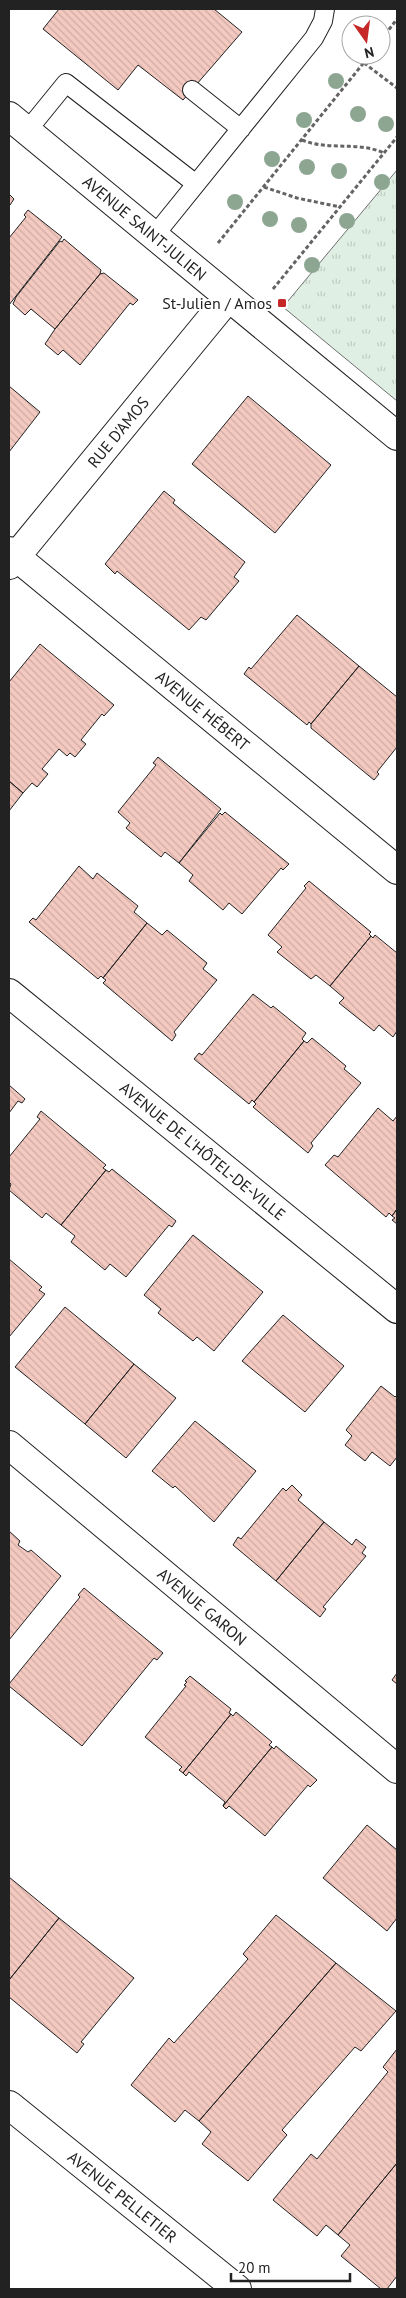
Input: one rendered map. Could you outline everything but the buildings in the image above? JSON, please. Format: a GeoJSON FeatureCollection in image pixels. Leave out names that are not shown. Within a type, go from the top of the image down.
{"type":"FeatureCollection","features":[{"type":"Feature","properties":{"kind":"street","name":"AVENUE SAINT-JULIEN"},"geometry":{"type":"LineString","coordinates":[[18,123],[397,436]]}},
{"type":"Feature","properties":{"kind":"street","name":"RUE D'AMOS"},"geometry":{"type":"LineString","coordinates":[[11,558],[228,298]]}},
{"type":"Feature","properties":{"kind":"street","name":"AVENUE HÉBERT"},"geometry":{"type":"LineString","coordinates":[[11,558],[397,870]]}},
{"type":"Feature","properties":{"kind":"street","name":"AVENUE DE L'HÔTEL-DE-VILLE"},"geometry":{"type":"LineString","coordinates":[[9,993],[397,1309]]}},
{"type":"Feature","properties":{"kind":"street","name":"AVENUE GARON"},"geometry":{"type":"LineString","coordinates":[[9,1446],[397,1768]]}},
{"type":"Feature","properties":{"kind":"street","name":"AVENUE PELLETIER"},"geometry":{"type":"LineString","coordinates":[[9,2105],[237,2289]]}},
{"type":"Feature","properties":{"kind":"lane"},"geometry":{"type":"LineString","coordinates":[[154,236],[314,38],[323,21],[325,9]]}},
{"type":"Feature","properties":{"kind":"lane"},"geometry":{"type":"LineString","coordinates":[[18,123],[66,83],[196,184]]}},
{"type":"Feature","properties":{"kind":"lane"},"geometry":{"type":"LineString","coordinates":[[192,90],[241,129]]}},
{"type":"Feature","properties":{"kind":"path"},"geometry":{"type":"LineString","coordinates":[[216,247],[362,65]]}},
{"type":"Feature","properties":{"kind":"path"},"geometry":{"type":"LineString","coordinates":[[367,65],[397,88]]}},
{"type":"Feature","properties":{"kind":"path"},"geometry":{"type":"LineString","coordinates":[[270,292],[397,137]]}},
{"type":"Feature","properties":{"kind":"path"},"geometry":{"type":"LineString","coordinates":[[302,140],[322,146],[365,147],[384,153]]}},
{"type":"Feature","properties":{"kind":"path"},"geometry":{"type":"LineString","coordinates":[[264,187],[297,198],[340,207]]}},
{"type":"Feature","properties":{"kind":"green space"},"geometry":{"type":"Polygon","coordinates":[[[397,170],[397,401],[283,307],[397,170]]]}},
{"type":"Feature","properties":{"kind":"place","name":"St-Julien / Amos"},"geometry":{"type":"Point","coordinates":[282,303]}}]}
